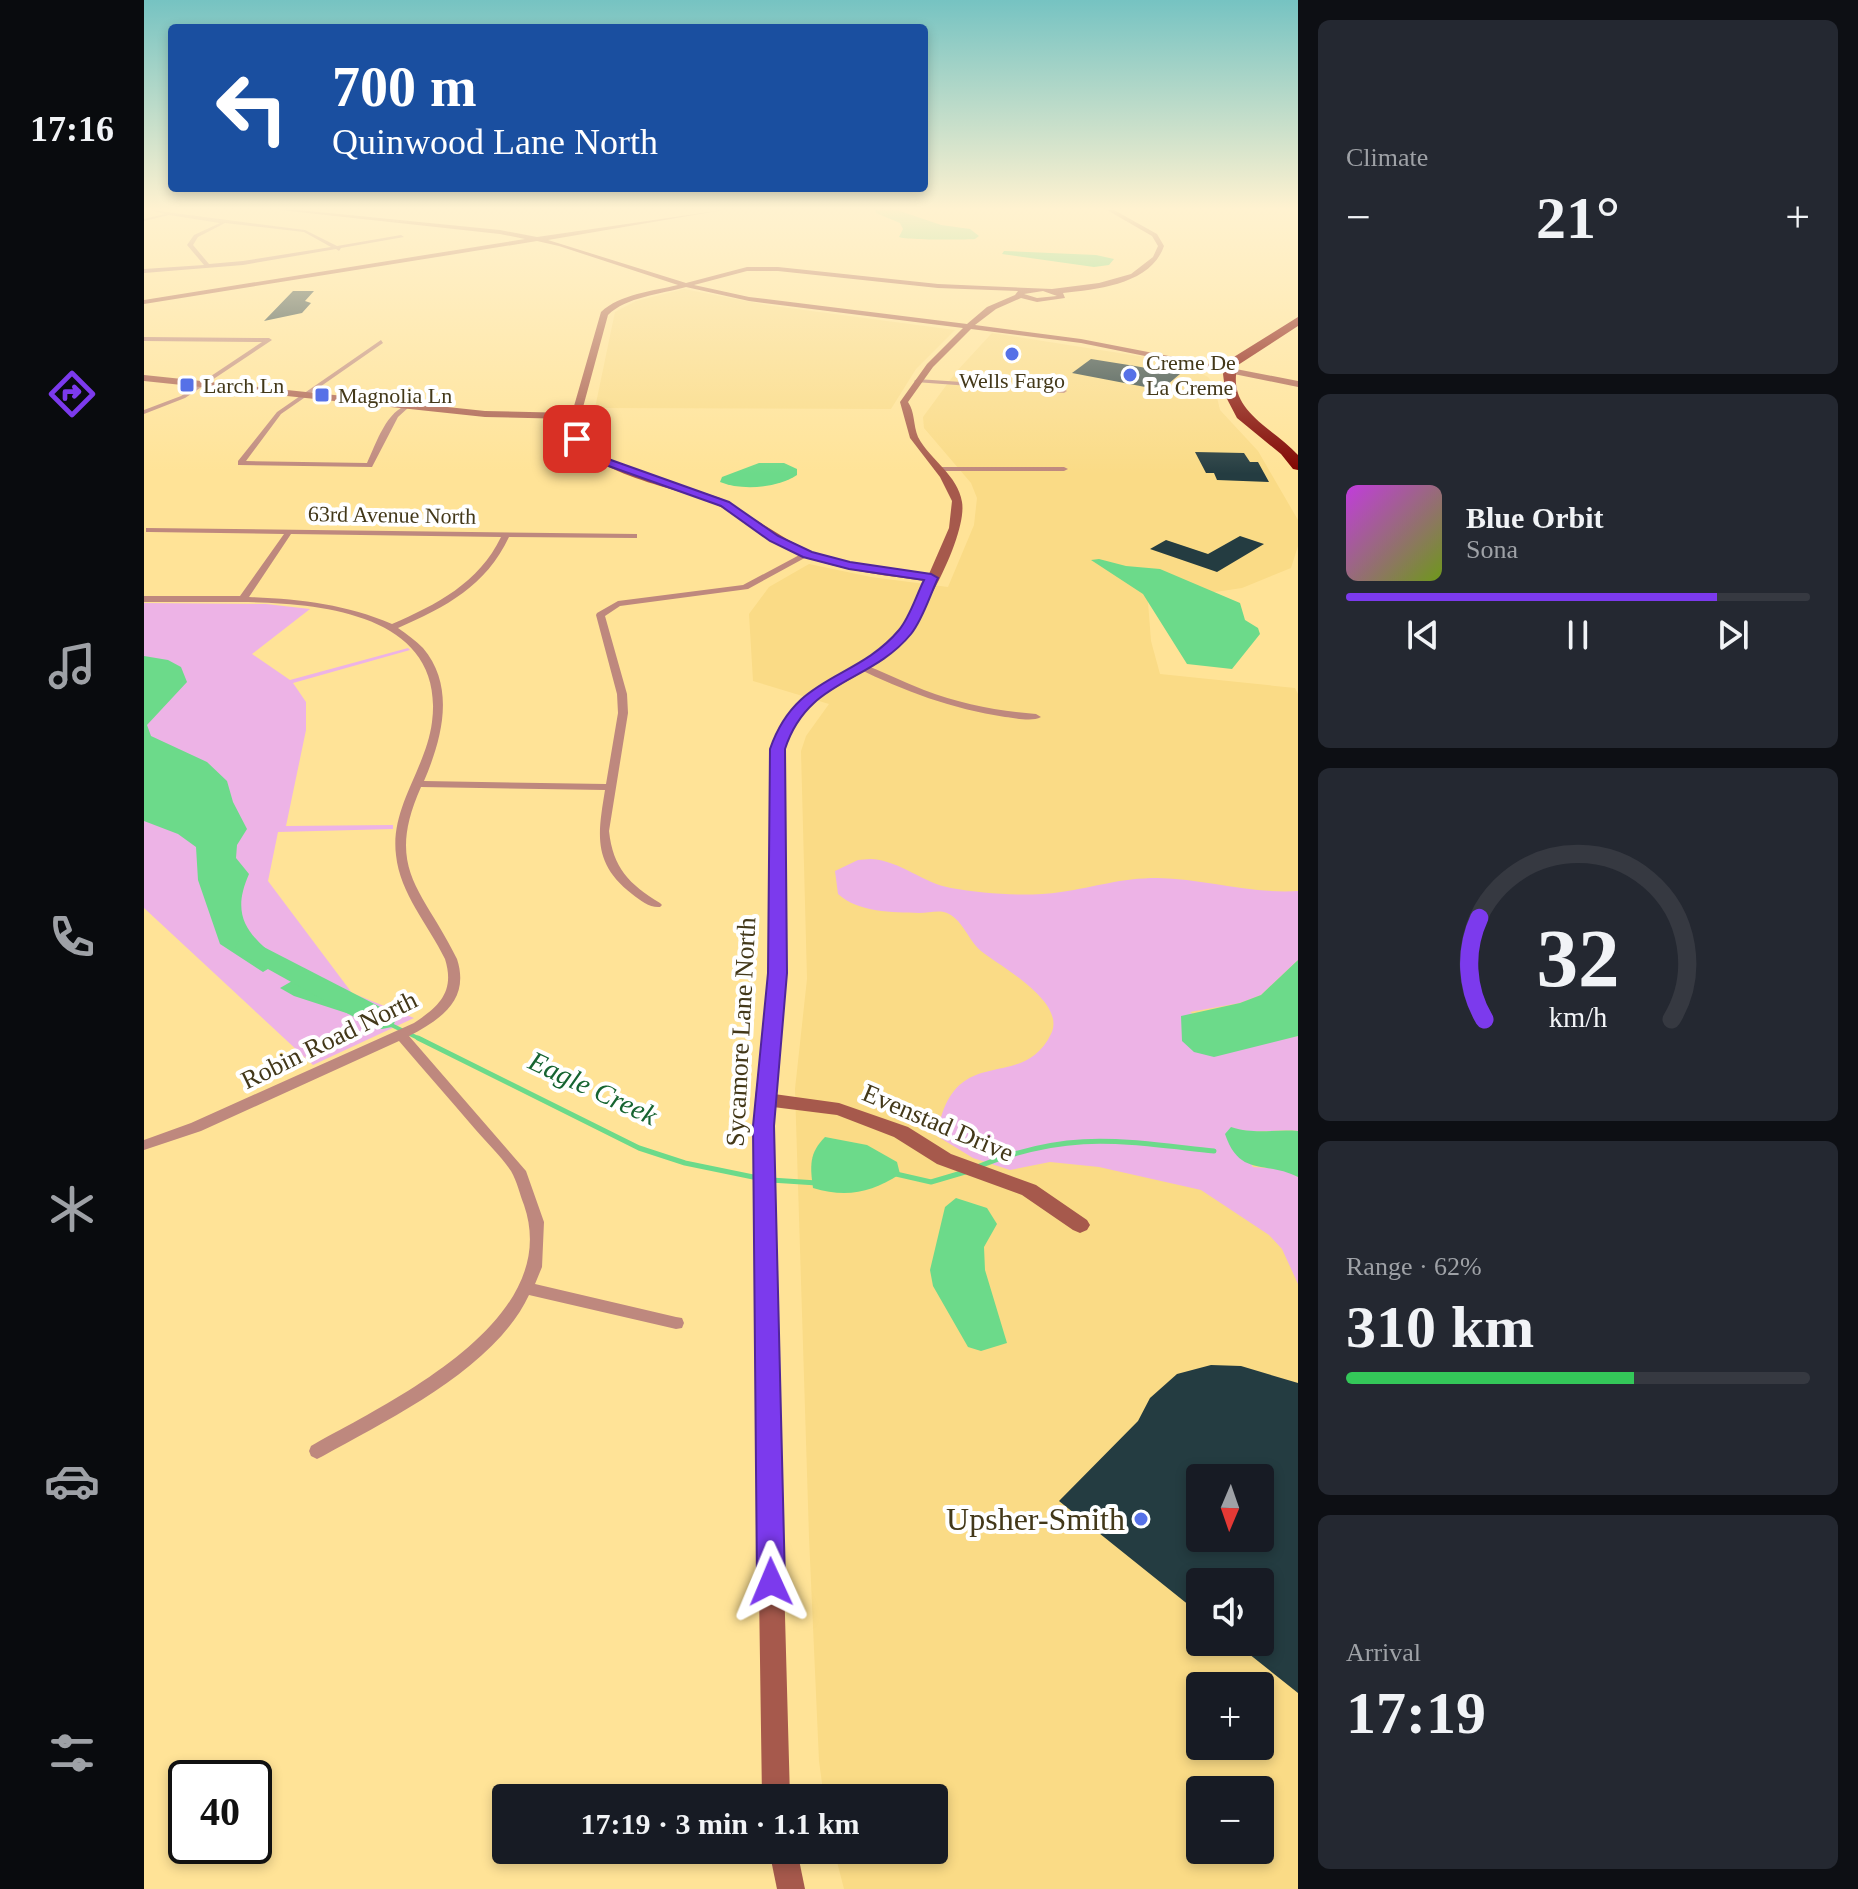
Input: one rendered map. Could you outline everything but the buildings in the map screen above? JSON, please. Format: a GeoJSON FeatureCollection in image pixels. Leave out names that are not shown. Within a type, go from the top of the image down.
{"type":"FeatureCollection","features":[{"type":"Feature","properties":{"kind":"highway"},"geometry":{"type":"LineString","coordinates":[[1298,321],[1231,366],[1228,380],[1242,415],[1288,452],[1298,466]]}},
{"type":"Feature","properties":{"kind":"highway"},"geometry":{"type":"LineString","coordinates":[[1236,401],[1298,451]]}},
{"type":"Feature","properties":{"kind":"street"},"geometry":{"type":"LineString","coordinates":[[636,298],[606,310],[575,416],[577,439],[604,460],[717,500],[774,539],[808,554],[849,566],[931,578]]}},
{"type":"Feature","properties":{"kind":"street"},"geometry":{"type":"LineString","coordinates":[[753,298],[789,305],[980,326]]}},
{"type":"Feature","properties":{"kind":"street"},"geometry":{"type":"LineString","coordinates":[[774,298],[1081,341],[1298,376]]}},
{"type":"Feature","properties":{"kind":"street"},"geometry":{"type":"LineString","coordinates":[[970,342],[993,307],[1011,298]]}},
{"type":"Feature","properties":{"kind":"street"},"geometry":{"type":"LineString","coordinates":[[1032,298],[1036,300]]}},
{"type":"Feature","properties":{"kind":"street"},"geometry":{"type":"LineString","coordinates":[[944,368],[915,402],[907,406],[904,402],[917,381],[980,326],[1009,306],[1054,298]]}},
{"type":"Feature","properties":{"kind":"street"},"geometry":{"type":"LineString","coordinates":[[144,412],[171,402],[269,340],[145,341]]}},
{"type":"Feature","properties":{"kind":"street"},"geometry":{"type":"LineString","coordinates":[[381,342],[275,417],[241,463],[369,465],[395,416],[407,406]]}},
{"type":"Feature","properties":{"kind":"street"},"geometry":{"type":"LineString","coordinates":[[1231,366],[1298,384]]}},
{"type":"Feature","properties":{"kind":"street"},"geometry":{"type":"LineString","coordinates":[[144,378],[485,414],[575,416]]}},
{"type":"Feature","properties":{"kind":"street"},"geometry":{"type":"LineString","coordinates":[[917,381],[1064,391]]}},
{"type":"Feature","properties":{"kind":"street","name":"Sycamore Lane North"},"geometry":{"type":"LineString","coordinates":[[776,1784],[764,1099],[778,973],[778,749],[784,729],[803,703],[881,654],[906,631],[957,517],[955,493],[912,438],[907,426],[907,406]]}},
{"type":"Feature","properties":{"kind":"street"},"geometry":{"type":"LineString","coordinates":[[938,469],[1064,469]]}},
{"type":"Feature","properties":{"kind":"street","name":"63rd Avenue North"},"geometry":{"type":"LineString","coordinates":[[149,530],[634,536]]}},
{"type":"Feature","properties":{"kind":"street"},"geometry":{"type":"LineString","coordinates":[[242,600],[289,532]]}},
{"type":"Feature","properties":{"kind":"street"},"geometry":{"type":"LineString","coordinates":[[391,628],[442,603],[471,583],[497,556],[506,534]]}},
{"type":"Feature","properties":{"kind":"street"},"geometry":{"type":"LineString","coordinates":[[656,905],[629,890],[610,865],[605,848],[604,831],[623,713],[622,694],[599,620],[602,611],[627,602],[745,587],[808,554]]}},
{"type":"Feature","properties":{"kind":"street","name":"Robin Road North"},"geometry":{"type":"LineString","coordinates":[[144,599],[286,601],[340,609],[391,628],[419,649],[429,662],[436,684],[437,724],[432,747],[401,828],[401,853],[406,878],[450,959],[456,981],[443,1007],[428,1020],[401,1035],[196,1127],[144,1145]]}},
{"type":"Feature","properties":{"kind":"street"},"geometry":{"type":"LineString","coordinates":[[860,666],[947,704],[985,713],[1036,717]]}},
{"type":"Feature","properties":{"kind":"street"},"geometry":{"type":"LineString","coordinates":[[417,784],[612,787]]}},
{"type":"Feature","properties":{"kind":"street"},"geometry":{"type":"LineString","coordinates":[[317,1451],[464,1363],[494,1337],[526,1288],[537,1247],[537,1217],[530,1191],[497,1143],[401,1035]]}},
{"type":"Feature","properties":{"kind":"street","name":"Evenstad Drive"},"geometry":{"type":"LineString","coordinates":[[764,1099],[839,1109],[901,1132],[944,1159],[1029,1190],[1080,1225]]}},
{"type":"Feature","properties":{"kind":"street"},"geometry":{"type":"LineString","coordinates":[[526,1288],[676,1323]]}},
{"type":"Feature","properties":{"kind":"street"},"geometry":{"type":"LineString","coordinates":[[786,1864],[791,1889]]}},
{"type":"Feature","properties":{"kind":"shaded area"},"geometry":{"type":"Polygon","coordinates":[[[647,298],[731,298],[955,330],[916,369],[891,409],[595,408],[615,312],[647,298]]]}},
{"type":"Feature","properties":{"kind":"shaded area"},"geometry":{"type":"Polygon","coordinates":[[[992,333],[1151,358],[1189,367],[1208,377],[1214,385],[1220,410],[1258,451],[1298,520],[1298,546],[1291,568],[1242,588],[1148,602],[1151,641],[1160,674],[1295,688],[1298,694],[1298,1889],[844,1889],[838,1864],[948,1864],[948,1784],[822,1784],[809,1537],[795,1089],[807,979],[801,751],[806,736],[829,704],[753,681],[749,614],[769,587],[809,564],[871,577],[948,587],[974,525],[977,498],[971,483],[924,428],[923,417],[956,372],[992,333]]]}},
{"type":"Feature","properties":{"kind":"shaded area"},"geometry":{"type":"Polygon","coordinates":[[[759,463],[784,463],[797,469],[797,475],[780,483],[759,487],[738,487],[720,482],[722,477],[759,463]]]}},
{"type":"Feature","properties":{"kind":"shaded area"},"geometry":{"type":"Polygon","coordinates":[[[1091,560],[1126,566],[1160,569],[1240,603],[1245,620],[1258,628],[1260,634],[1232,669],[1187,664],[1143,594],[1091,560]]]}},
{"type":"Feature","properties":{"kind":"shaded area"},"geometry":{"type":"Polygon","coordinates":[[[144,603],[266,604],[310,609],[252,654],[290,680],[408,648],[410,650],[293,683],[306,702],[306,730],[286,826],[393,825],[393,829],[278,832],[268,881],[352,993],[414,1018],[313,1065],[144,908],[144,603]]]}},
{"type":"Feature","properties":{"kind":"shaded area"},"geometry":{"type":"Polygon","coordinates":[[[144,656],[168,660],[181,667],[187,682],[147,725],[151,736],[207,762],[227,781],[233,802],[247,829],[237,845],[236,858],[249,874],[241,902],[242,914],[251,933],[281,961],[263,972],[220,944],[198,880],[196,847],[178,834],[144,821],[144,656]]]}},
{"type":"Feature","properties":{"kind":"shaded area"},"geometry":{"type":"Polygon","coordinates":[[[871,859],[892,864],[941,885],[992,893],[1048,894],[1144,878],[1298,891],[1298,960],[1261,995],[1240,1003],[1190,1012],[1242,1048],[1298,1036],[1298,1131],[1231,1128],[1253,1167],[1283,1169],[1298,1177],[1298,1284],[1282,1249],[1269,1235],[1201,1190],[1099,1167],[1050,1162],[1010,1170],[973,1158],[937,1136],[945,1106],[957,1087],[972,1077],[1023,1062],[1038,1052],[1051,1034],[1053,1022],[1050,1010],[1030,986],[981,951],[949,914],[876,910],[856,905],[838,894],[835,871],[858,860],[871,859]]]}},
{"type":"Feature","properties":{"kind":"shaded area"},"geometry":{"type":"Polygon","coordinates":[[[1298,960],[1298,1036],[1214,1057],[1194,1052],[1182,1041],[1181,1016],[1240,1003],[1261,995],[1298,960]]]}},
{"type":"Feature","properties":{"kind":"shaded area"},"geometry":{"type":"Polygon","coordinates":[[[306,973],[385,1016],[374,1022],[294,996],[280,988],[306,973]]]}},
{"type":"Feature","properties":{"kind":"shaded area"},"geometry":{"type":"Polygon","coordinates":[[[1231,1127],[1257,1131],[1298,1131],[1298,1177],[1255,1166],[1238,1157],[1225,1134],[1231,1127]]]}},
{"type":"Feature","properties":{"kind":"shaded area"},"geometry":{"type":"Polygon","coordinates":[[[825,1137],[867,1145],[897,1162],[900,1174],[879,1186],[858,1192],[836,1193],[813,1188],[812,1160],[825,1137]]]}},
{"type":"Feature","properties":{"kind":"shaded area"},"geometry":{"type":"Polygon","coordinates":[[[956,1198],[987,1208],[997,1224],[984,1247],[985,1270],[1007,1343],[981,1351],[968,1347],[933,1286],[930,1270],[945,1207],[956,1198]]]}},
{"type":"Feature","properties":{"kind":"waterway","name":"Eagle Creek"},"geometry":{"type":"LineString","coordinates":[[248,947],[382,1020]]}},
{"type":"Feature","properties":{"kind":"waterway","name":"Eagle Creek"},"geometry":{"type":"LineString","coordinates":[[377,1018],[422,1040]]}},
{"type":"Feature","properties":{"kind":"waterway","name":"Eagle Creek"},"geometry":{"type":"LineString","coordinates":[[418,1038],[639,1148],[685,1163],[758,1178]]}},
{"type":"Feature","properties":{"kind":"waterway","name":"Eagle Creek"},"geometry":{"type":"LineString","coordinates":[[977,1167],[1039,1147],[1094,1141],[1214,1151]]}},
{"type":"Feature","properties":{"kind":"waterway","name":"Eagle Creek"},"geometry":{"type":"LineString","coordinates":[[896,1174],[931,1182],[965,1172]]}},
{"type":"Feature","properties":{"kind":"waterway","name":"Eagle Creek"},"geometry":{"type":"LineString","coordinates":[[771,1180],[817,1183]]}},
{"type":"Feature","properties":{"kind":"place","name":"Wells Fargo"},"geometry":{"type":"Point","coordinates":[1012,354]}},
{"type":"Feature","properties":{"kind":"place","name":"Creme De La Creme"},"geometry":{"type":"Point","coordinates":[1130,375]}},
{"type":"Feature","properties":{"kind":"place","name":"Larch Ln"},"geometry":{"type":"Point","coordinates":[187,385]}},
{"type":"Feature","properties":{"kind":"place","name":"Magnolia Ln"},"geometry":{"type":"Point","coordinates":[322,395]}},
{"type":"Feature","properties":{"kind":"place","name":"Upsher-Smith"},"geometry":{"type":"Point","coordinates":[1141,1519]}},
{"type":"Feature","properties":{"kind":"route"},"geometry":{"type":"LineString","coordinates":[[577,439],[591,453],[607,462],[725,504],[789,547],[849,566],[931,578],[906,631],[896,643],[803,703],[784,729],[778,749],[778,973],[763,1126],[771,1582]]}}]}
